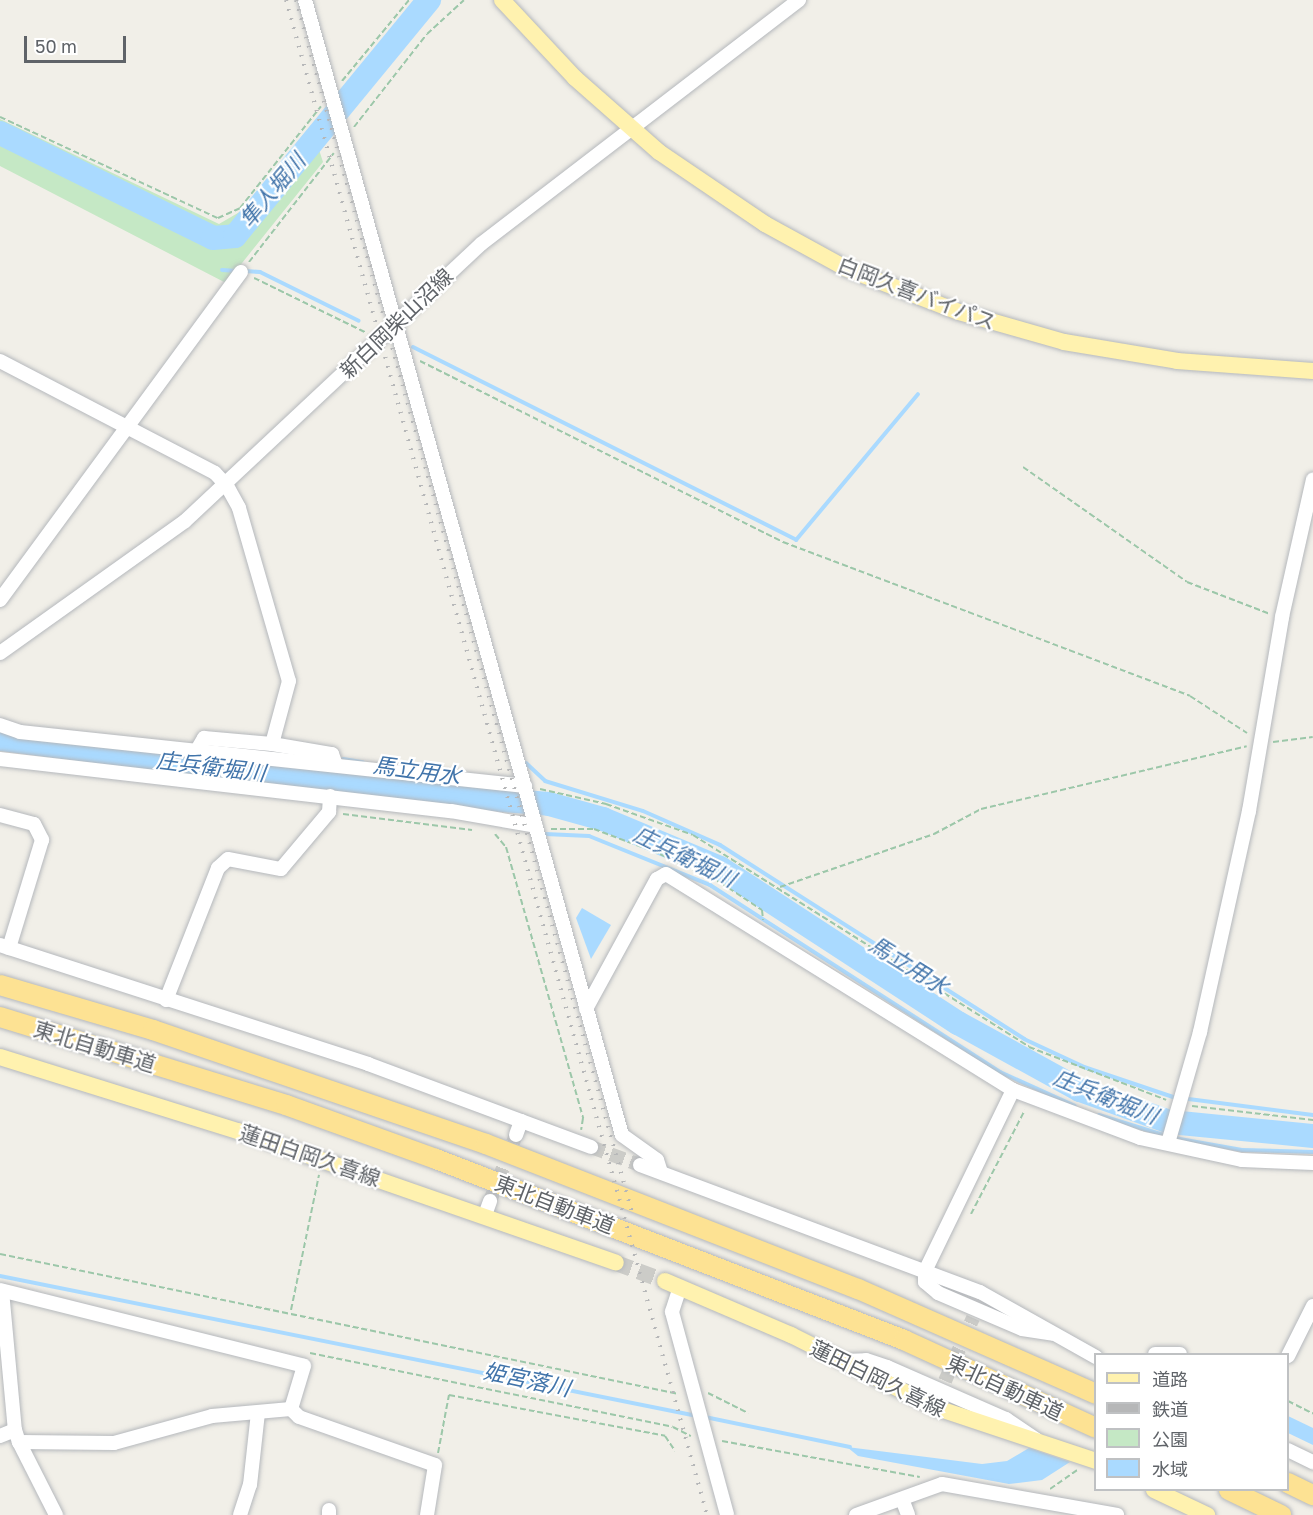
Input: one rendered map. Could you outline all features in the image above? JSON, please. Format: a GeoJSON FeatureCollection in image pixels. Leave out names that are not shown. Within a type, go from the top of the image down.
{"type":"FeatureCollection","features":[{"type":"Feature","properties":{"kind":"highway","name":"東北自動車道"},"geometry":{"type":"LineString","coordinates":[[0,985],[153,1030],[508,1152],[858,1289],[1094,1394]]}},
{"type":"Feature","properties":{"kind":"highway","name":"東北自動車道"},"geometry":{"type":"LineString","coordinates":[[0,1017],[286,1105],[458,1167],[893,1336],[1094,1428]]}},
{"type":"Feature","properties":{"kind":"highway"},"geometry":{"type":"LineString","coordinates":[[1289,1484],[1313,1495]]}},
{"type":"Feature","properties":{"kind":"highway"},"geometry":{"type":"LineString","coordinates":[[1231,1491],[1281,1515]]}},
{"type":"Feature","properties":{"kind":"main road","name":"白岡久喜バイパス"},"geometry":{"type":"LineString","coordinates":[[502,0],[631,130],[765,224],[845,268],[917,298],[1098,350],[1313,371]]}},
{"type":"Feature","properties":{"kind":"main road","name":"蓮田白岡久喜線"},"geometry":{"type":"LineString","coordinates":[[0,1057],[322,1160],[487,1208],[616,1263]]}},
{"type":"Feature","properties":{"kind":"main road","name":"蓮田白岡久喜線"},"geometry":{"type":"LineString","coordinates":[[672,1284],[842,1361],[946,1412],[1091,1460]]}},
{"type":"Feature","properties":{"kind":"main road"},"geometry":{"type":"LineString","coordinates":[[1156,1491],[1197,1513]]}},
{"type":"Feature","properties":{"kind":"street"},"geometry":{"type":"LineString","coordinates":[[305,0],[333,92],[402,359],[526,789],[622,1135],[657,1160],[661,1172]]}},
{"type":"Feature","properties":{"kind":"street","name":"新白岡柴山沼線"},"geometry":{"type":"LineString","coordinates":[[1,650],[123,570],[228,486],[393,324],[500,229],[799,0]]}},
{"type":"Feature","properties":{"kind":"street"},"geometry":{"type":"LineString","coordinates":[[0,600],[124,427],[241,272]]}},
{"type":"Feature","properties":{"kind":"street"},"geometry":{"type":"LineString","coordinates":[[0,361],[215,473],[228,486],[239,508],[288,681],[272,744]]}},
{"type":"Feature","properties":{"kind":"street"},"geometry":{"type":"LineString","coordinates":[[1170,1137],[1176,1107],[1200,1032],[1262,743],[1282,617],[1313,479]]}},
{"type":"Feature","properties":{"kind":"street"},"geometry":{"type":"LineString","coordinates":[[0,725],[20,732],[336,765],[526,789]]}},
{"type":"Feature","properties":{"kind":"street"},"geometry":{"type":"LineString","coordinates":[[197,750],[204,738],[272,744],[333,754],[336,765]]}},
{"type":"Feature","properties":{"kind":"street"},"geometry":{"type":"LineString","coordinates":[[0,759],[330,796],[535,823]]}},
{"type":"Feature","properties":{"kind":"street"},"geometry":{"type":"LineString","coordinates":[[165,1000],[218,868],[228,859],[281,869],[328,812],[330,796]]}},
{"type":"Feature","properties":{"kind":"street"},"geometry":{"type":"LineString","coordinates":[[0,815],[34,824],[42,840],[5,946],[165,1000],[368,1064],[591,1147]]}},
{"type":"Feature","properties":{"kind":"street"},"geometry":{"type":"LineString","coordinates":[[586,1009],[657,879],[666,874],[1013,1090],[1100,1126],[1170,1137],[1242,1160],[1313,1163]]}},
{"type":"Feature","properties":{"kind":"street"},"geometry":{"type":"LineString","coordinates":[[1013,1090],[925,1271],[930,1288],[975,1313],[1022,1329],[1058,1335]]}},
{"type":"Feature","properties":{"kind":"street"},"geometry":{"type":"LineString","coordinates":[[516,1135],[521,1121]]}},
{"type":"Feature","properties":{"kind":"street"},"geometry":{"type":"LineString","coordinates":[[640,1165],[925,1271],[1016,1309],[1094,1357]]}},
{"type":"Feature","properties":{"kind":"street"},"geometry":{"type":"LineString","coordinates":[[672,1284],[672,1312],[727,1515]]}},
{"type":"Feature","properties":{"kind":"street"},"geometry":{"type":"LineString","coordinates":[[56,1515],[17,1436],[4,1346],[1,1291],[304,1366],[291,1409]]}},
{"type":"Feature","properties":{"kind":"street"},"geometry":{"type":"LineString","coordinates":[[1289,1353],[1313,1306]]}},
{"type":"Feature","properties":{"kind":"street"},"geometry":{"type":"LineString","coordinates":[[842,1361],[866,1360],[943,1387],[1006,1419],[1039,1442]]}},
{"type":"Feature","properties":{"kind":"street"},"geometry":{"type":"LineString","coordinates":[[0,1436],[114,1443],[179,1425],[291,1409]]}},
{"type":"Feature","properties":{"kind":"street"},"geometry":{"type":"LineString","coordinates":[[291,1409],[299,1417],[435,1465],[427,1515]]}},
{"type":"Feature","properties":{"kind":"street"},"geometry":{"type":"LineString","coordinates":[[240,1515],[250,1485],[258,1412]]}},
{"type":"Feature","properties":{"kind":"street"},"geometry":{"type":"LineString","coordinates":[[1289,1451],[1313,1462]]}},
{"type":"Feature","properties":{"kind":"street"},"geometry":{"type":"LineString","coordinates":[[856,1515],[935,1486],[1034,1498],[1117,1515]]}},
{"type":"Feature","properties":{"kind":"street"},"geometry":{"type":"LineString","coordinates":[[902,1499],[908,1515]]}},
{"type":"Feature","properties":{"kind":"path"},"geometry":{"type":"LineString","coordinates":[[0,117],[218,218],[240,208],[409,0]]}},
{"type":"Feature","properties":{"kind":"path"},"geometry":{"type":"LineString","coordinates":[[241,272],[376,341]]}},
{"type":"Feature","properties":{"kind":"path"},"geometry":{"type":"LineString","coordinates":[[402,359],[426,363],[783,542],[1190,696],[1262,743]]}},
{"type":"Feature","properties":{"kind":"path"},"geometry":{"type":"LineString","coordinates":[[1023,467],[1187,582],[1241,607],[1282,617]]}},
{"type":"Feature","properties":{"kind":"path"},"geometry":{"type":"LineString","coordinates":[[780,886],[882,854],[981,808],[1262,743],[1313,737]]}},
{"type":"Feature","properties":{"kind":"path"},"geometry":{"type":"LineString","coordinates":[[526,789],[659,820],[780,886],[1029,1047],[1176,1107],[1313,1120]]}},
{"type":"Feature","properties":{"kind":"path"},"geometry":{"type":"LineString","coordinates":[[328,812],[478,831]]}},
{"type":"Feature","properties":{"kind":"path"},"geometry":{"type":"LineString","coordinates":[[489,832],[500,835],[506,848],[583,1118],[575,1140]]}},
{"type":"Feature","properties":{"kind":"path"},"geometry":{"type":"LineString","coordinates":[[971,1214],[1032,1097]]}},
{"type":"Feature","properties":{"kind":"path"},"geometry":{"type":"LineString","coordinates":[[291,1310],[322,1160]]}},
{"type":"Feature","properties":{"kind":"path"},"geometry":{"type":"LineString","coordinates":[[0,1254],[291,1310],[696,1398],[703,1392],[748,1413]]}},
{"type":"Feature","properties":{"kind":"path"},"geometry":{"type":"LineString","coordinates":[[307,1352],[674,1427],[706,1436],[927,1479],[935,1486]]}},
{"type":"Feature","properties":{"kind":"path"},"geometry":{"type":"LineString","coordinates":[[435,1465],[449,1395],[665,1436],[675,1451]]}},
{"type":"Feature","properties":{"kind":"path"},"geometry":{"type":"LineString","coordinates":[[1289,1402],[1313,1414]]}},
{"type":"Feature","properties":{"kind":"path"},"geometry":{"type":"LineString","coordinates":[[1034,1498],[1068,1479],[1091,1460]]}},
{"type":"Feature","properties":{"kind":"green space"},"geometry":{"type":"Polygon","coordinates":[[[0,119],[219,224],[243,210],[311,125],[323,162],[226,283],[0,166],[0,119]]]}},
{"type":"Feature","properties":{"kind":"water"},"geometry":{"type":"Polygon","coordinates":[[[582,908],[611,925],[591,959],[576,918],[582,908]]]}},
{"type":"Feature","properties":{"kind":"water"},"geometry":{"type":"Polygon","coordinates":[[[1289,1416],[1313,1428],[1313,1445],[1289,1433],[1289,1416]]]}},
{"type":"Feature","properties":{"kind":"water"},"geometry":{"type":"Polygon","coordinates":[[[847,1447],[982,1464],[1007,1461],[1029,1448],[1070,1462],[1042,1480],[1009,1484],[858,1456],[847,1447]]]}},
{"type":"Feature","properties":{"kind":"waterway","name":"隼人堀川"},"geometry":{"type":"LineString","coordinates":[[0,133],[213,238],[235,236],[429,0]]}},
{"type":"Feature","properties":{"kind":"waterway"},"geometry":{"type":"LineString","coordinates":[[222,270],[237,271]]}},
{"type":"Feature","properties":{"kind":"waterway"},"geometry":{"type":"LineString","coordinates":[[245,271],[260,272],[359,321]]}},
{"type":"Feature","properties":{"kind":"waterway"},"geometry":{"type":"LineString","coordinates":[[413,347],[796,540],[918,394]]}},
{"type":"Feature","properties":{"kind":"waterway","name":"庄兵衛堀川"},"geometry":{"type":"LineString","coordinates":[[0,739],[416,793],[549,804],[603,819],[720,868],[958,1023],[1080,1090],[1170,1122],[1313,1136]]}},
{"type":"Feature","properties":{"kind":"waterway","name":"馬立用水"},"geometry":{"type":"LineString","coordinates":[[343,759],[363,762]]}},
{"type":"Feature","properties":{"kind":"waterway","name":"馬立用水"},"geometry":{"type":"LineString","coordinates":[[526,763],[545,781],[643,811],[720,845],[1024,1039],[1084,1067],[1173,1097],[1313,1115]]}},
{"type":"Feature","properties":{"kind":"waterway"},"geometry":{"type":"LineString","coordinates":[[545,834],[589,836],[710,885],[1000,1072],[1075,1106]]}},
{"type":"Feature","properties":{"kind":"waterway"},"geometry":{"type":"LineString","coordinates":[[1099,1115],[1167,1136]]}},
{"type":"Feature","properties":{"kind":"waterway"},"geometry":{"type":"LineString","coordinates":[[1174,1138],[1242,1150],[1313,1152]]}},
{"type":"Feature","properties":{"kind":"waterway","name":"姫宮落川"},"geometry":{"type":"LineString","coordinates":[[0,1276],[697,1416]]}},
{"type":"Feature","properties":{"kind":"waterway","name":"姫宮落川"},"geometry":{"type":"LineString","coordinates":[[705,1417],[850,1447]]}},
{"type":"Feature","properties":{"kind":"tunnel"},"geometry":{"type":"LineString","coordinates":[[490,1201],[516,1135]]}},
{"type":"Feature","properties":{"kind":"tunnel"},"geometry":{"type":"LineString","coordinates":[[591,1147],[640,1165]]}},
{"type":"Feature","properties":{"kind":"tunnel"},"geometry":{"type":"LineString","coordinates":[[616,1263],[665,1281]]}},
{"type":"Feature","properties":{"kind":"tunnel"},"geometry":{"type":"LineString","coordinates":[[945,1381],[973,1318]]}},
{"type":"Feature","properties":{"kind":"railway"},"geometry":{"type":"LineString","coordinates":[[286,0],[707,1515]]}},
{"type":"Feature","properties":{"kind":"railway"},"geometry":{"type":"LineString","coordinates":[[296,0],[632,1212]]}}]}
